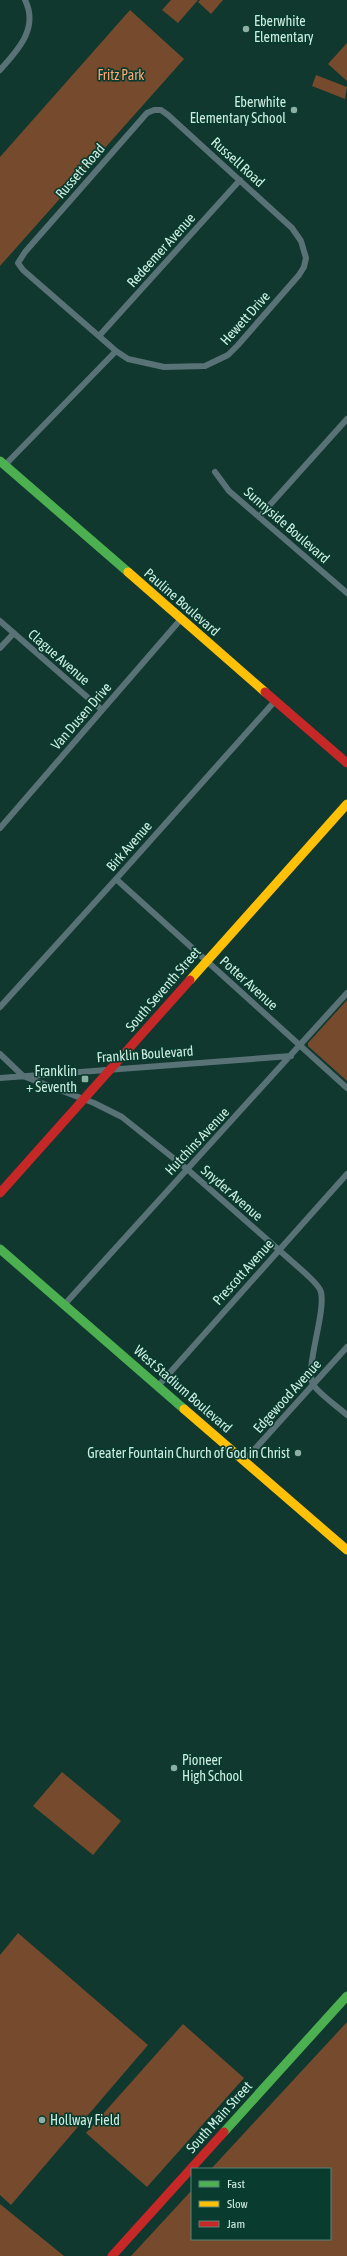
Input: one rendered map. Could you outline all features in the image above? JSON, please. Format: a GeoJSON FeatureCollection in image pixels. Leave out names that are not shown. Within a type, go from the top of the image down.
{"type":"FeatureCollection","features":[{"type":"Feature","properties":{"kind":"street"},"geometry":{"type":"LineString","coordinates":[[0,70],[26,38],[29,26],[28,6],[25,0]]}},
{"type":"Feature","properties":{"kind":"street","name":"Russett Road"},"geometry":{"type":"LineString","coordinates":[[18,263],[25,252],[147,113],[160,110],[168,115]]}},
{"type":"Feature","properties":{"kind":"street","name":"Russell Road"},"geometry":{"type":"LineString","coordinates":[[168,115],[292,228]]}},
{"type":"Feature","properties":{"kind":"street","name":"Redeemer Avenue"},"geometry":{"type":"LineString","coordinates":[[99,336],[240,180]]}},
{"type":"Feature","properties":{"kind":"street","name":"Hewett Drive"},"geometry":{"type":"LineString","coordinates":[[18,263],[23,270],[116,351],[128,359],[164,367],[205,366],[228,355],[304,267],[306,258],[301,241],[292,228]]}},
{"type":"Feature","properties":{"kind":"street"},"geometry":{"type":"LineString","coordinates":[[3,463],[116,351]]}},
{"type":"Feature","properties":{"kind":"street"},"geometry":{"type":"LineString","coordinates":[[259,517],[347,419]]}},
{"type":"Feature","properties":{"kind":"street","name":"Pauline Boulevard"},"geometry":{"type":"LineString","coordinates":[[3,463],[347,764]]}},
{"type":"Feature","properties":{"kind":"street","name":"Sunnyside Boulevard"},"geometry":{"type":"LineString","coordinates":[[215,472],[229,491],[347,593]]}},
{"type":"Feature","properties":{"kind":"street","name":"Van Dusen Drive"},"geometry":{"type":"LineString","coordinates":[[0,828],[181,619]]}},
{"type":"Feature","properties":{"kind":"street","name":"Clague Avenue"},"geometry":{"type":"LineString","coordinates":[[0,621],[102,710]]}},
{"type":"Feature","properties":{"kind":"street"},"geometry":{"type":"LineString","coordinates":[[0,648],[14,633]]}},
{"type":"Feature","properties":{"kind":"street","name":"Birk Avenue"},"geometry":{"type":"LineString","coordinates":[[0,1006],[275,701]]}},
{"type":"Feature","properties":{"kind":"street","name":"South Seventh Street"},"geometry":{"type":"LineString","coordinates":[[0,1193],[347,804]]}},
{"type":"Feature","properties":{"kind":"street","name":"Potter Avenue"},"geometry":{"type":"LineString","coordinates":[[116,879],[347,1088]]}},
{"type":"Feature","properties":{"kind":"street","name":"Hutchins Avenue"},"geometry":{"type":"LineString","coordinates":[[64,1305],[347,993]]}},
{"type":"Feature","properties":{"kind":"street","name":"Snyder Avenue"},"geometry":{"type":"LineString","coordinates":[[0,1054],[23,1076],[84,1099],[122,1117],[187,1169],[279,1250],[320,1290],[322,1312],[311,1373],[313,1385]]}},
{"type":"Feature","properties":{"kind":"street","name":"Franklin Boulevard"},"geometry":{"type":"LineString","coordinates":[[0,1078],[112,1068],[291,1056]]}},
{"type":"Feature","properties":{"kind":"street","name":"Prescott Avenue"},"geometry":{"type":"LineString","coordinates":[[158,1386],[347,1174]]}},
{"type":"Feature","properties":{"kind":"street","name":"West Stadium Boulevard"},"geometry":{"type":"LineString","coordinates":[[0,1249],[347,1550]]}},
{"type":"Feature","properties":{"kind":"street","name":"Edgewood Avenue"},"geometry":{"type":"LineString","coordinates":[[244,1461],[347,1347]]}},
{"type":"Feature","properties":{"kind":"street"},"geometry":{"type":"LineString","coordinates":[[313,1385],[347,1415]]}},
{"type":"Feature","properties":{"kind":"street","name":"South Main Street"},"geometry":{"type":"LineString","coordinates":[[192,2168],[347,1996]]}},
{"type":"Feature","properties":{"kind":"street","name":"South Main Street"},"geometry":{"type":"LineString","coordinates":[[112,2256],[191,2169]]}},
{"type":"Feature","properties":{"kind":"green space"},"geometry":{"type":"Polygon","coordinates":[[[171,0],[198,0],[178,23],[162,10],[171,0]]]}},
{"type":"Feature","properties":{"kind":"green space"},"geometry":{"type":"Polygon","coordinates":[[[200,0],[223,0],[211,14],[198,2],[200,0]]]}},
{"type":"Feature","properties":{"kind":"green space","name":"Fritz Park"},"geometry":{"type":"Polygon","coordinates":[[[130,10],[184,59],[0,266],[0,157],[130,10]]]}},
{"type":"Feature","properties":{"kind":"green space"},"geometry":{"type":"Polygon","coordinates":[[[347,43],[347,81],[328,64],[347,43]]]}},
{"type":"Feature","properties":{"kind":"green space"},"geometry":{"type":"Polygon","coordinates":[[[316,75],[347,87],[345,99],[312,86],[316,75]]]}},
{"type":"Feature","properties":{"kind":"green space"},"geometry":{"type":"Polygon","coordinates":[[[347,1000],[347,1081],[308,1046],[308,1043],[347,1000]]]}},
{"type":"Feature","properties":{"kind":"green space"},"geometry":{"type":"Polygon","coordinates":[[[62,1772],[121,1821],[93,1855],[33,1806],[62,1772]]]}},
{"type":"Feature","properties":{"kind":"green space","name":"Hollway Field"},"geometry":{"type":"Polygon","coordinates":[[[18,1933],[148,2045],[11,2205],[0,2195],[0,1955],[18,1933]]]}},
{"type":"Feature","properties":{"kind":"green space"},"geometry":{"type":"Polygon","coordinates":[[[347,2022],[347,2256],[131,2256],[191,2191],[191,2240],[331,2240],[331,2168],[212,2168],[347,2022]]]}},
{"type":"Feature","properties":{"kind":"green space"},"geometry":{"type":"Polygon","coordinates":[[[183,2024],[244,2078],[147,2187],[86,2133],[183,2024]]]}},
{"type":"Feature","properties":{"kind":"green space"},"geometry":{"type":"Polygon","coordinates":[[[0,2204],[64,2256],[0,2256],[0,2204]]]}},
{"type":"Feature","properties":{"kind":"traffic: fast"},"geometry":{"type":"LineString","coordinates":[[0,461],[128,572]]}},
{"type":"Feature","properties":{"kind":"traffic: fast"},"geometry":{"type":"LineString","coordinates":[[0,1249],[184,1409]]}},
{"type":"Feature","properties":{"kind":"traffic: fast"},"geometry":{"type":"LineString","coordinates":[[224,2132],[347,1996]]}},
{"type":"Feature","properties":{"kind":"traffic: slow"},"geometry":{"type":"LineString","coordinates":[[128,572],[265,692]]}},
{"type":"Feature","properties":{"kind":"traffic: slow"},"geometry":{"type":"LineString","coordinates":[[190,980],[347,804]]}},
{"type":"Feature","properties":{"kind":"traffic: slow"},"geometry":{"type":"LineString","coordinates":[[184,1409],[347,1550]]}},
{"type":"Feature","properties":{"kind":"traffic: jam"},"geometry":{"type":"LineString","coordinates":[[265,692],[347,763]]}},
{"type":"Feature","properties":{"kind":"traffic: jam"},"geometry":{"type":"LineString","coordinates":[[0,1193],[190,980]]}},
{"type":"Feature","properties":{"kind":"traffic: jam"},"geometry":{"type":"LineString","coordinates":[[191,2168],[224,2132]]}},
{"type":"Feature","properties":{"kind":"traffic: jam"},"geometry":{"type":"LineString","coordinates":[[112,2256],[191,2169]]}},
{"type":"Feature","properties":{"kind":"place","name":"Eberwhite Elementary"},"geometry":{"type":"Point","coordinates":[246,29]}},
{"type":"Feature","properties":{"kind":"place","name":"Eberwhite Elementary School"},"geometry":{"type":"Point","coordinates":[294,110]}},
{"type":"Feature","properties":{"kind":"place","name":"Franklin + Seventh"},"geometry":{"type":"Point","coordinates":[85,1079]}},
{"type":"Feature","properties":{"kind":"place","name":"Greater Fountain Church of God in Christ"},"geometry":{"type":"Point","coordinates":[298,1453]}},
{"type":"Feature","properties":{"kind":"place","name":"Pioneer High School"},"geometry":{"type":"Point","coordinates":[174,1768]}},
{"type":"Feature","properties":{"kind":"place","name":"Hollway Field"},"geometry":{"type":"Point","coordinates":[42,2120]}}]}
